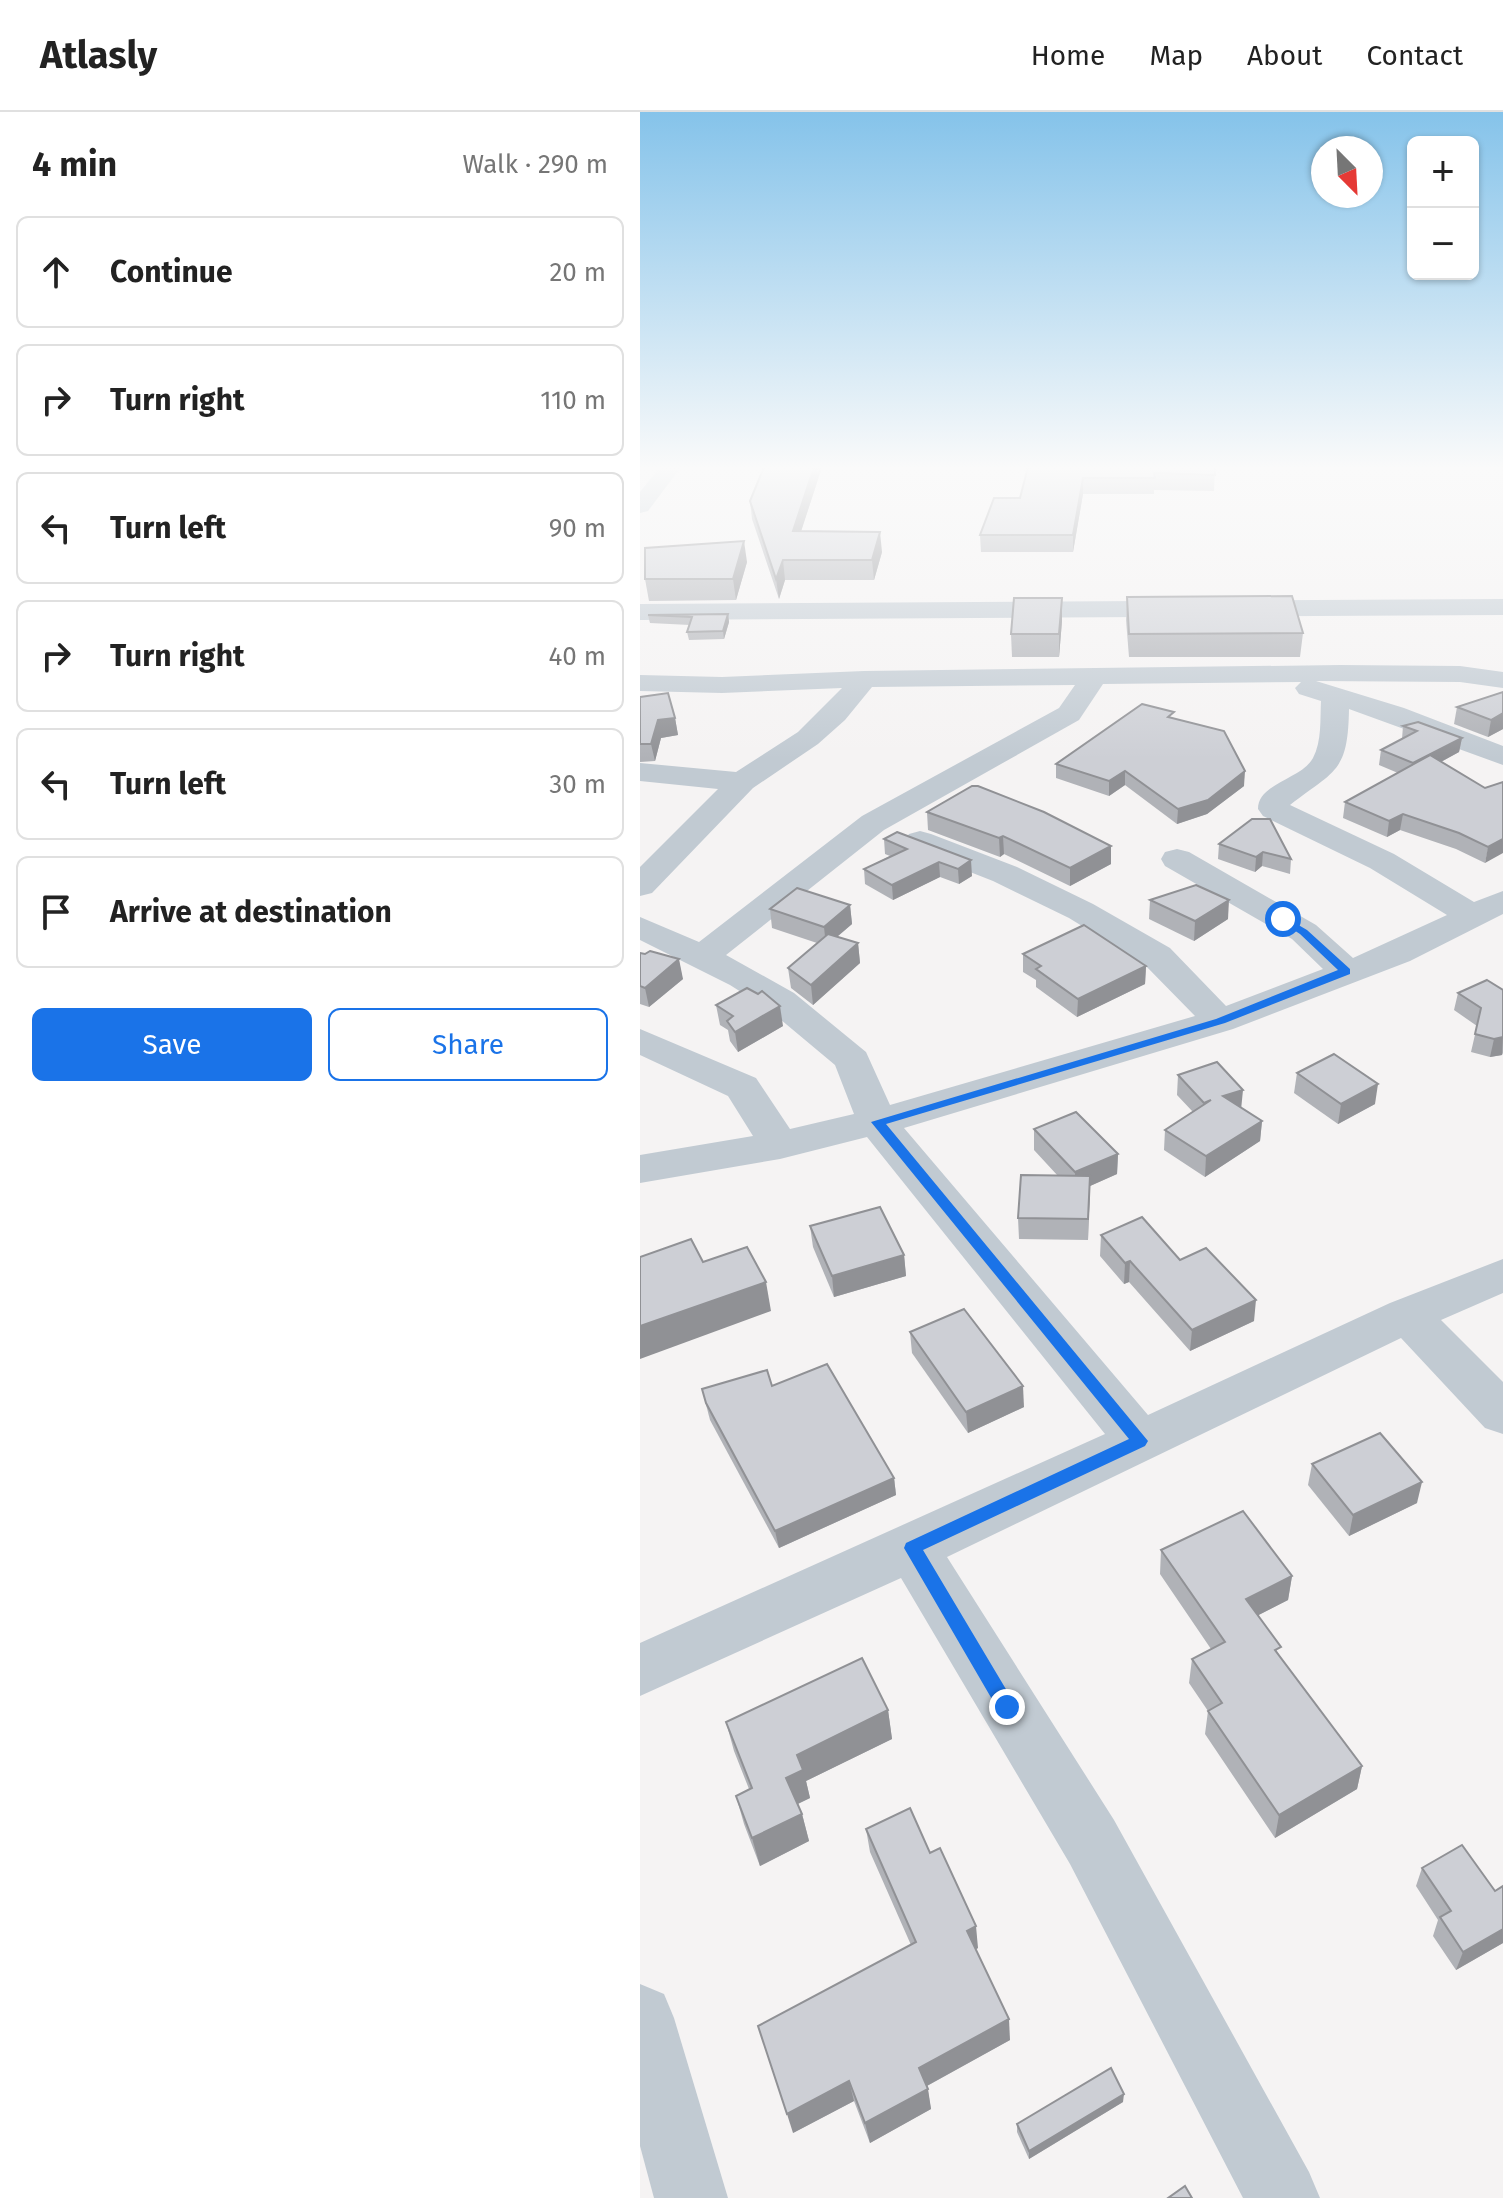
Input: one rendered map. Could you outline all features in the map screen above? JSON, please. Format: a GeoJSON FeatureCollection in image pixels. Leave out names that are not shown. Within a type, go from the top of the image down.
{"type":"FeatureCollection","features":[{"type":"Feature","properties":{"kind":"street"},"geometry":{"type":"LineString","coordinates":[[640,612],[1503,607]]}},
{"type":"Feature","properties":{"kind":"street"},"geometry":{"type":"LineString","coordinates":[[1266,674],[1503,756]]}},
{"type":"Feature","properties":{"kind":"street"},"geometry":{"type":"LineString","coordinates":[[640,683],[722,685],[864,679],[1266,674],[1460,674],[1503,680]]}},
{"type":"Feature","properties":{"kind":"street"},"geometry":{"type":"LineString","coordinates":[[700,958],[873,823],[1069,714],[1095,675]]}},
{"type":"Feature","properties":{"kind":"street"},"geometry":{"type":"LineString","coordinates":[[640,886],[742,782],[808,738],[835,714],[864,679]]}},
{"type":"Feature","properties":{"kind":"street"},"geometry":{"type":"LineString","coordinates":[[1335,696],[1328,763],[1317,774],[1278,798],[1273,804],[1274,809],[1487,908]]}},
{"type":"Feature","properties":{"kind":"street"},"geometry":{"type":"LineString","coordinates":[[640,772],[742,782]]}},
{"type":"Feature","properties":{"kind":"street"},"geometry":{"type":"LineString","coordinates":[[873,823],[1005,874],[1081,911],[1157,956],[1220,1021]]}},
{"type":"Feature","properties":{"kind":"street"},"geometry":{"type":"LineString","coordinates":[[1177,859],[1304,932],[1346,971]]}},
{"type":"Feature","properties":{"kind":"street"},"geometry":{"type":"LineString","coordinates":[[640,1169],[780,1145],[877,1122],[1220,1021],[1397,953],[1487,908]]}},
{"type":"Feature","properties":{"kind":"street"},"geometry":{"type":"LineString","coordinates":[[640,927],[743,977],[781,1001],[852,1060],[877,1122],[1140,1441]]}},
{"type":"Feature","properties":{"kind":"street"},"geometry":{"type":"LineString","coordinates":[[640,1041],[742,1087],[780,1145]]}},
{"type":"Feature","properties":{"kind":"street"},"geometry":{"type":"LineString","coordinates":[[640,1670],[912,1548],[1407,1315],[1503,1275]]}},
{"type":"Feature","properties":{"kind":"street"},"geometry":{"type":"LineString","coordinates":[[1407,1315],[1503,1414]]}},
{"type":"Feature","properties":{"kind":"street"},"geometry":{"type":"LineString","coordinates":[[912,1548],[1092,1842],[1283,2198]]}},
{"type":"Feature","properties":{"kind":"street"},"geometry":{"type":"LineString","coordinates":[[640,2018],[691,2198]]}},
{"type":"Feature","properties":{"kind":"building"},"geometry":{"type":"Polygon","coordinates":[[[645,564],[737,564],[733,579],[645,579],[645,564]]]}},
{"type":"Feature","properties":{"kind":"building"},"geometry":{"type":"Polygon","coordinates":[[[771,564],[781,564],[776,579],[771,564]]]}},
{"type":"Feature","properties":{"kind":"building"},"geometry":{"type":"Polygon","coordinates":[[[1292,596],[1303,633],[1129,634],[1127,597],[1292,596]]]}},
{"type":"Feature","properties":{"kind":"building"},"geometry":{"type":"Polygon","coordinates":[[[1014,598],[1062,598],[1059,634],[1011,634],[1014,598]]]}},
{"type":"Feature","properties":{"kind":"building"},"geometry":{"type":"Polygon","coordinates":[[[728,614],[723,631],[687,632],[692,617],[648,615],[728,614]]]}},
{"type":"Feature","properties":{"kind":"building"},"geometry":{"type":"Polygon","coordinates":[[[1503,692],[1503,713],[1491,720],[1457,707],[1503,692]]]}},
{"type":"Feature","properties":{"kind":"building"},"geometry":{"type":"Polygon","coordinates":[[[668,693],[675,718],[658,720],[651,744],[640,744],[640,697],[668,693]]]}},
{"type":"Feature","properties":{"kind":"building"},"geometry":{"type":"Polygon","coordinates":[[[1142,704],[1174,712],[1168,717],[1224,731],[1245,771],[1208,800],[1178,809],[1125,771],[1109,781],[1056,764],[1142,704]]]}},
{"type":"Feature","properties":{"kind":"building"},"geometry":{"type":"Polygon","coordinates":[[[1418,722],[1462,738],[1413,763],[1381,750],[1417,731],[1403,726],[1418,722]]]}},
{"type":"Feature","properties":{"kind":"building"},"geometry":{"type":"Polygon","coordinates":[[[1430,755],[1485,788],[1503,782],[1503,839],[1488,847],[1459,833],[1403,814],[1389,821],[1345,802],[1430,755]]]}},
{"type":"Feature","properties":{"kind":"building"},"geometry":{"type":"Polygon","coordinates":[[[972,786],[1044,812],[1111,846],[1070,868],[1003,836],[999,838],[927,812],[972,786]]]}},
{"type":"Feature","properties":{"kind":"building"},"geometry":{"type":"Polygon","coordinates":[[[1252,819],[1270,819],[1291,859],[1263,852],[1256,857],[1219,844],[1252,819]]]}},
{"type":"Feature","properties":{"kind":"building"},"geometry":{"type":"Polygon","coordinates":[[[897,832],[971,860],[958,869],[939,862],[892,885],[864,869],[907,849],[884,839],[897,832]]]}},
{"type":"Feature","properties":{"kind":"building"},"geometry":{"type":"Polygon","coordinates":[[[1196,885],[1229,900],[1195,921],[1150,900],[1196,885]]]}},
{"type":"Feature","properties":{"kind":"building"},"geometry":{"type":"Polygon","coordinates":[[[797,888],[850,905],[824,927],[770,909],[797,888]]]}},
{"type":"Feature","properties":{"kind":"building"},"geometry":{"type":"Polygon","coordinates":[[[1084,925],[1146,966],[1078,999],[1036,969],[1041,966],[1023,954],[1084,925]]]}},
{"type":"Feature","properties":{"kind":"building"},"geometry":{"type":"Polygon","coordinates":[[[828,934],[858,943],[811,985],[788,968],[828,934]]]}},
{"type":"Feature","properties":{"kind":"building"},"geometry":{"type":"Polygon","coordinates":[[[650,951],[679,959],[645,988],[640,986],[640,953],[650,951]]]}},
{"type":"Feature","properties":{"kind":"building"},"geometry":{"type":"Polygon","coordinates":[[[1487,980],[1503,990],[1503,1037],[1494,1039],[1475,1034],[1481,1008],[1458,993],[1487,980]]]}},
{"type":"Feature","properties":{"kind":"building"},"geometry":{"type":"Polygon","coordinates":[[[747,988],[758,994],[762,991],[780,1006],[735,1032],[727,1021],[733,1016],[716,1005],[747,988]]]}},
{"type":"Feature","properties":{"kind":"building"},"geometry":{"type":"Polygon","coordinates":[[[1334,1054],[1378,1084],[1341,1104],[1297,1073],[1334,1054]]]}},
{"type":"Feature","properties":{"kind":"building"},"geometry":{"type":"Polygon","coordinates":[[[1217,1062],[1243,1090],[1223,1096],[1262,1121],[1206,1156],[1165,1130],[1211,1100],[1204,1103],[1178,1075],[1217,1062]]]}},
{"type":"Feature","properties":{"kind":"building"},"geometry":{"type":"Polygon","coordinates":[[[1076,1112],[1118,1154],[1075,1172],[1034,1129],[1076,1112]]]}},
{"type":"Feature","properties":{"kind":"building"},"geometry":{"type":"Polygon","coordinates":[[[1021,1175],[1090,1176],[1088,1219],[1018,1218],[1021,1175]]]}},
{"type":"Feature","properties":{"kind":"building"},"geometry":{"type":"Polygon","coordinates":[[[880,1207],[904,1255],[832,1276],[810,1226],[880,1207]]]}},
{"type":"Feature","properties":{"kind":"building"},"geometry":{"type":"Polygon","coordinates":[[[1142,1217],[1180,1260],[1206,1248],[1256,1300],[1192,1330],[1130,1261],[1125,1263],[1101,1235],[1142,1217]]]}},
{"type":"Feature","properties":{"kind":"building"},"geometry":{"type":"Polygon","coordinates":[[[691,1239],[703,1262],[747,1247],[766,1282],[640,1326],[640,1257],[691,1239]]]}},
{"type":"Feature","properties":{"kind":"building"},"geometry":{"type":"Polygon","coordinates":[[[964,1309],[1023,1386],[966,1412],[910,1332],[964,1309]]]}},
{"type":"Feature","properties":{"kind":"building"},"geometry":{"type":"Polygon","coordinates":[[[827,1364],[894,1478],[775,1531],[706,1403],[702,1389],[767,1370],[772,1386],[827,1364]]]}},
{"type":"Feature","properties":{"kind":"building"},"geometry":{"type":"Polygon","coordinates":[[[1380,1433],[1422,1482],[1353,1515],[1312,1464],[1380,1433]]]}},
{"type":"Feature","properties":{"kind":"building"},"geometry":{"type":"Polygon","coordinates":[[[1243,1511],[1292,1576],[1246,1599],[1281,1647],[1275,1650],[1362,1766],[1279,1815],[1208,1711],[1222,1703],[1192,1659],[1225,1642],[1161,1550],[1243,1511]]]}},
{"type":"Feature","properties":{"kind":"building"},"geometry":{"type":"Polygon","coordinates":[[[862,1658],[888,1710],[797,1755],[803,1770],[786,1778],[802,1814],[752,1838],[736,1796],[752,1788],[726,1722],[862,1658]]]}},
{"type":"Feature","properties":{"kind":"building"},"geometry":{"type":"Polygon","coordinates":[[[910,1808],[930,1853],[940,1848],[976,1926],[967,1931],[1009,2019],[919,2068],[928,2089],[865,2123],[849,2081],[787,2114],[758,2026],[916,1942],[866,1829],[910,1808]]]}},
{"type":"Feature","properties":{"kind":"building"},"geometry":{"type":"Polygon","coordinates":[[[1462,1845],[1495,1891],[1503,1886],[1503,1929],[1463,1952],[1440,1917],[1451,1911],[1422,1868],[1462,1845]]]}},
{"type":"Feature","properties":{"kind":"building"},"geometry":{"type":"Polygon","coordinates":[[[1111,2068],[1124,2094],[1029,2151],[1017,2124],[1111,2068]]]}},
{"type":"Feature","properties":{"kind":"building"},"geometry":{"type":"Polygon","coordinates":[[[1185,2186],[1192,2198],[1168,2198],[1185,2186]]]}},
{"type":"Feature","properties":{"kind":"route"},"geometry":{"type":"LineString","coordinates":[[1007,1707],[912,1548],[1140,1441],[877,1122],[1220,1021],[1346,971],[1304,932],[1283,919]]}}]}
